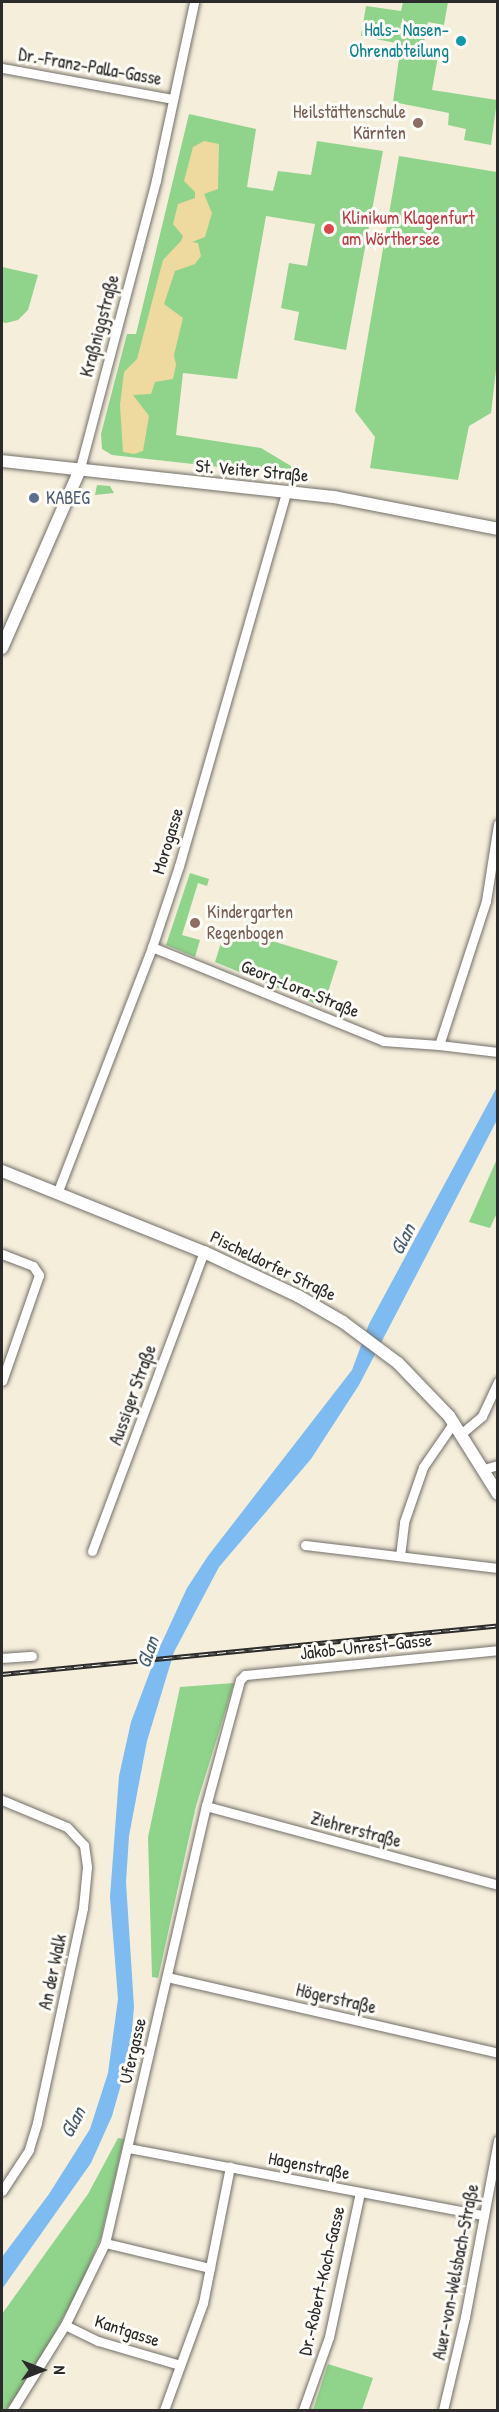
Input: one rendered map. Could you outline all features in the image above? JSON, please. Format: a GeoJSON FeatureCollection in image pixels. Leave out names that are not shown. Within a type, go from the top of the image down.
{"type":"FeatureCollection","features":[{"type":"Feature","properties":{"kind":"main road","name":"St. Veiter Straße"},"geometry":{"type":"LineString","coordinates":[[2,461],[79,472],[387,505],[498,529]]}},
{"type":"Feature","properties":{"kind":"main road","name":"Kraßniggstraße"},"geometry":{"type":"LineString","coordinates":[[2,648],[79,472]]}},
{"type":"Feature","properties":{"kind":"main road","name":"Pischeldorfer Straße"},"geometry":{"type":"LineString","coordinates":[[2,1171],[58,1191],[204,1252],[298,1296],[351,1328],[391,1358],[454,1422],[498,1494]]}},
{"type":"Feature","properties":{"kind":"street","name":"Kraßniggstraße"},"geometry":{"type":"LineString","coordinates":[[79,472],[156,180],[194,2]]}},
{"type":"Feature","properties":{"kind":"street","name":"Dr.-Franz-Palla-Gasse"},"geometry":{"type":"LineString","coordinates":[[2,68],[173,99]]}},
{"type":"Feature","properties":{"kind":"street","name":"Morogasse"},"geometry":{"type":"LineString","coordinates":[[58,1191],[152,947],[286,493]]}},
{"type":"Feature","properties":{"kind":"street"},"geometry":{"type":"LineString","coordinates":[[439,1045],[486,901],[498,824]]}},
{"type":"Feature","properties":{"kind":"street","name":"Georg-Lora-Straße"},"geometry":{"type":"LineString","coordinates":[[152,947],[383,1041],[498,1052]]}},
{"type":"Feature","properties":{"kind":"street","name":"Aussiger Straße"},"geometry":{"type":"LineString","coordinates":[[92,1551],[204,1252]]}},
{"type":"Feature","properties":{"kind":"street"},"geometry":{"type":"LineString","coordinates":[[2,1254],[33,1266],[39,1275],[2,1381]]}},
{"type":"Feature","properties":{"kind":"street"},"geometry":{"type":"LineString","coordinates":[[462,1433],[482,1416],[498,1382]]}},
{"type":"Feature","properties":{"kind":"street"},"geometry":{"type":"LineString","coordinates":[[400,1556],[404,1522],[423,1467],[454,1422]]}},
{"type":"Feature","properties":{"kind":"street"},"geometry":{"type":"LineString","coordinates":[[484,1469],[498,1465]]}},
{"type":"Feature","properties":{"kind":"street"},"geometry":{"type":"LineString","coordinates":[[305,1545],[498,1568]]}},
{"type":"Feature","properties":{"kind":"street","name":"Jakob-Unrest-Gasse"},"geometry":{"type":"LineString","coordinates":[[240,1680],[245,1675],[498,1650]]}},
{"type":"Feature","properties":{"kind":"street"},"geometry":{"type":"LineString","coordinates":[[2,1658],[32,1656]]}},
{"type":"Feature","properties":{"kind":"street","name":"Ufergasse"},"geometry":{"type":"LineString","coordinates":[[12,2410],[65,2325],[105,2243],[206,1806],[240,1680]]}},
{"type":"Feature","properties":{"kind":"street","name":"An der Walk"},"geometry":{"type":"LineString","coordinates":[[2,1800],[67,1827],[84,1845],[87,1868],[83,1908],[37,2123],[28,2150],[2,2191]]}},
{"type":"Feature","properties":{"kind":"street","name":"Ziehrerstraße"},"geometry":{"type":"LineString","coordinates":[[206,1806],[498,1886]]}},
{"type":"Feature","properties":{"kind":"street","name":"Högerstraße"},"geometry":{"type":"LineString","coordinates":[[167,1977],[498,2053]]}},
{"type":"Feature","properties":{"kind":"street","name":"Auer-von-Welsbach-Straße"},"geometry":{"type":"LineString","coordinates":[[443,2410],[498,2140]]}},
{"type":"Feature","properties":{"kind":"street","name":"Hagenstraße"},"geometry":{"type":"LineString","coordinates":[[128,2148],[484,2215]]}},
{"type":"Feature","properties":{"kind":"street"},"geometry":{"type":"LineString","coordinates":[[164,2410],[199,2316],[230,2168]]}},
{"type":"Feature","properties":{"kind":"street","name":"Dr.-Robert-Koch-Gasse"},"geometry":{"type":"LineString","coordinates":[[303,2410],[329,2337],[360,2192]]}},
{"type":"Feature","properties":{"kind":"street"},"geometry":{"type":"LineString","coordinates":[[105,2243],[210,2268]]}},
{"type":"Feature","properties":{"kind":"street","name":"Kantgasse"},"geometry":{"type":"LineString","coordinates":[[65,2325],[98,2341],[180,2365]]}},
{"type":"Feature","properties":{"kind":"green space"},"geometry":{"type":"Polygon","coordinates":[[[403,2],[448,2],[444,25],[428,22],[422,52],[438,56],[432,90],[497,100],[491,145],[464,140],[466,129],[448,125],[449,113],[393,102],[401,44],[361,36],[366,6],[401,11],[403,2]]]}},
{"type":"Feature","properties":{"kind":"green space"},"geometry":{"type":"Polygon","coordinates":[[[189,114],[256,129],[247,187],[273,191],[278,171],[311,175],[317,141],[383,151],[346,350],[294,340],[299,312],[281,308],[289,263],[307,266],[315,224],[266,216],[237,379],[183,373],[176,435],[261,448],[291,466],[293,475],[112,455],[102,449],[101,434],[127,334],[136,334],[189,114]]]}},
{"type":"Feature","properties":{"kind":"green space"},"geometry":{"type":"Polygon","coordinates":[[[399,156],[497,172],[497,361],[491,413],[469,426],[458,480],[370,468],[375,437],[355,411],[399,156]]]}},
{"type":"Feature","properties":{"kind":"green space"},"geometry":{"type":"Polygon","coordinates":[[[2,267],[38,275],[28,310],[18,320],[6,323],[2,322],[2,267]]]}},
{"type":"Feature","properties":{"kind":"green space"},"geometry":{"type":"Polygon","coordinates":[[[97,485],[110,486],[114,493],[95,495],[97,485]]]}},
{"type":"Feature","properties":{"kind":"green space"},"geometry":{"type":"Polygon","coordinates":[[[190,873],[209,879],[207,886],[198,883],[182,935],[200,940],[195,957],[166,945],[190,873]]]}},
{"type":"Feature","properties":{"kind":"green space"},"geometry":{"type":"Polygon","coordinates":[[[226,927],[338,961],[323,1007],[215,962],[226,927]]]}},
{"type":"Feature","properties":{"kind":"green space"},"geometry":{"type":"Polygon","coordinates":[[[497,1159],[497,1213],[490,1228],[469,1222],[497,1159]]]}},
{"type":"Feature","properties":{"kind":"green space"},"geometry":{"type":"Polygon","coordinates":[[[234,1683],[196,1806],[158,1978],[152,1977],[148,1837],[180,1687],[234,1683]]]}},
{"type":"Feature","properties":{"kind":"green space"},"geometry":{"type":"Polygon","coordinates":[[[118,2138],[124,2139],[101,2237],[81,2285],[35,2369],[6,2410],[2,2410],[2,2314],[88,2194],[118,2138]]]}},
{"type":"Feature","properties":{"kind":"green space"},"geometry":{"type":"Polygon","coordinates":[[[328,2364],[373,2378],[362,2410],[313,2410],[328,2364]]]}},
{"type":"Feature","properties":{"kind":"sand"},"geometry":{"type":"Polygon","coordinates":[[[204,141],[219,144],[218,189],[204,194],[212,213],[205,237],[192,242],[198,243],[201,256],[195,264],[175,271],[164,304],[183,318],[174,355],[176,365],[173,379],[155,382],[151,394],[133,395],[149,416],[143,451],[134,454],[123,452],[120,405],[124,372],[137,359],[163,260],[183,236],[173,224],[178,204],[195,198],[195,192],[184,181],[193,147],[204,141]]]}},
{"type":"Feature","properties":{"kind":"water"},"geometry":{"type":"Polygon","coordinates":[[[497,1087],[497,1120],[359,1385],[311,1459],[219,1567],[174,1652],[147,1741],[129,1836],[126,1882],[134,2007],[130,2053],[112,2116],[91,2163],[2,2289],[2,2257],[49,2194],[90,2129],[108,2073],[118,1999],[110,1897],[119,1776],[131,1722],[157,1653],[187,1588],[208,1556],[352,1370],[369,1324],[497,1087]]]}},
{"type":"Feature","properties":{"kind":"railway"},"geometry":{"type":"LineString","coordinates":[[2,1674],[498,1625]]}},
{"type":"Feature","properties":{"kind":"place","name":"Hals- Nasen- Ohrenabteilung"},"geometry":{"type":"Point","coordinates":[461,41]}},
{"type":"Feature","properties":{"kind":"place","name":"Heilstättenschule Kärnten"},"geometry":{"type":"Point","coordinates":[418,123]}},
{"type":"Feature","properties":{"kind":"place","name":"Klinikum Klagenfurt am Wörthersee"},"geometry":{"type":"Point","coordinates":[329,229]}},
{"type":"Feature","properties":{"kind":"place","name":"KABEG"},"geometry":{"type":"Point","coordinates":[34,498]}},
{"type":"Feature","properties":{"kind":"place","name":"Kindergarten Regenbogen"},"geometry":{"type":"Point","coordinates":[195,923]}},
{"type":"Feature","properties":{"kind":"water label","name":"Glan"},"geometry":{"type":"Point","coordinates":[402,1239]}},
{"type":"Feature","properties":{"kind":"water label","name":"Glan"},"geometry":{"type":"Point","coordinates":[147,1652]}},
{"type":"Feature","properties":{"kind":"water label","name":"Glan"},"geometry":{"type":"Point","coordinates":[72,2122]}}]}
